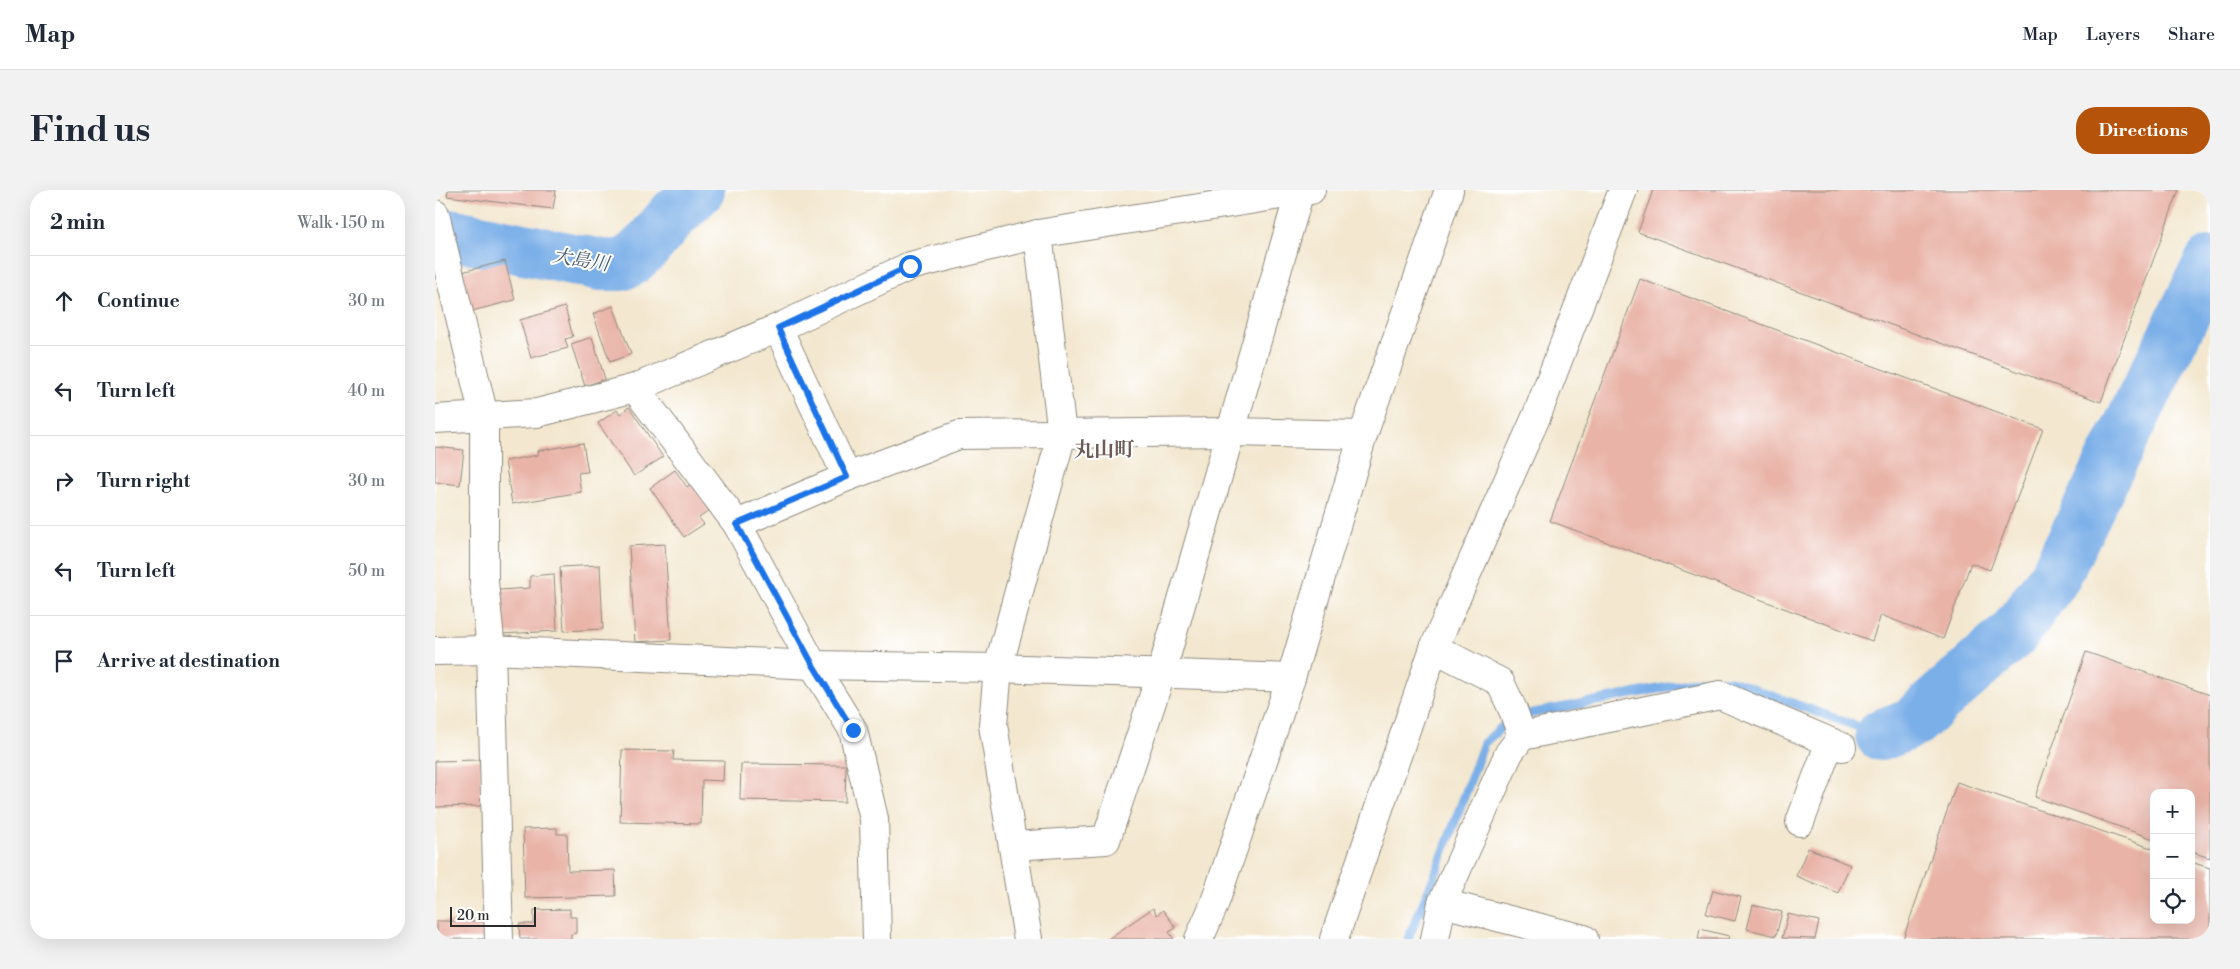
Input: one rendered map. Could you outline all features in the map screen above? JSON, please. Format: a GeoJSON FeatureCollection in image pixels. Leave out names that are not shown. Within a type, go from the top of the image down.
{"type":"FeatureCollection","features":[{"type":"Feature","properties":{"kind":"street"},"geometry":{"type":"LineString","coordinates":[[435,419],[537,413],[635,388],[778,328],[910,266],[1038,234],[1305,190],[1230,432],[1161,674],[1106,840],[1013,846]]}},
{"type":"Feature","properties":{"kind":"street"},"geometry":{"type":"LineString","coordinates":[[1199,939],[1215,905],[1291,678],[1363,435],[1449,190]]}},
{"type":"Feature","properties":{"kind":"street"},"geometry":{"type":"LineString","coordinates":[[1335,939],[1434,648],[1537,415],[1623,190]]}},
{"type":"Feature","properties":{"kind":"street"},"geometry":{"type":"LineString","coordinates":[[435,214],[484,416],[485,582],[491,650],[499,939]]}},
{"type":"Feature","properties":{"kind":"street"},"geometry":{"type":"LineString","coordinates":[[1028,939],[993,725],[998,668],[1062,434],[1038,234]]}},
{"type":"Feature","properties":{"kind":"street"},"geometry":{"type":"LineString","coordinates":[[778,328],[847,477]]}},
{"type":"Feature","properties":{"kind":"street"},"geometry":{"type":"LineString","coordinates":[[635,388],[737,524],[813,665],[853,730],[874,819],[877,939]]}},
{"type":"Feature","properties":{"kind":"street"},"geometry":{"type":"LineString","coordinates":[[737,524],[847,477],[959,435],[1230,432],[1363,435]]}},
{"type":"Feature","properties":{"kind":"street"},"geometry":{"type":"LineString","coordinates":[[1434,648],[1500,682],[1518,725],[1509,753],[1442,902],[1435,939]]}},
{"type":"Feature","properties":{"kind":"street"},"geometry":{"type":"LineString","coordinates":[[435,651],[491,650],[813,665],[998,668],[1291,678]]}},
{"type":"Feature","properties":{"kind":"street"},"geometry":{"type":"LineString","coordinates":[[1518,725],[1720,695],[1836,745],[1801,822]]}},
{"type":"Feature","properties":{"kind":"street"},"geometry":{"type":"LineString","coordinates":[[1442,902],[1584,939]]}},
{"type":"Feature","properties":{"kind":"building"},"geometry":{"type":"Polygon","coordinates":[[[448,190],[556,190],[553,209],[447,196],[448,190]]]}},
{"type":"Feature","properties":{"kind":"building"},"geometry":{"type":"Polygon","coordinates":[[[1653,190],[2179,190],[2101,402],[1638,232],[1653,190]]]}},
{"type":"Feature","properties":{"kind":"building"},"geometry":{"type":"Polygon","coordinates":[[[505,261],[515,300],[472,311],[462,272],[505,261]]]}},
{"type":"Feature","properties":{"kind":"building"},"geometry":{"type":"Polygon","coordinates":[[[1640,279],[2043,429],[1990,570],[1971,563],[1943,639],[1881,615],[1872,641],[1550,521],[1640,279]]]}},
{"type":"Feature","properties":{"kind":"building"},"geometry":{"type":"Polygon","coordinates":[[[613,306],[631,354],[610,362],[593,314],[613,306]]]}},
{"type":"Feature","properties":{"kind":"building"},"geometry":{"type":"Polygon","coordinates":[[[565,307],[573,337],[565,339],[568,348],[531,358],[520,320],[565,307]]]}},
{"type":"Feature","properties":{"kind":"building"},"geometry":{"type":"Polygon","coordinates":[[[592,337],[605,379],[585,386],[571,344],[592,337]]]}},
{"type":"Feature","properties":{"kind":"building"},"geometry":{"type":"Polygon","coordinates":[[[629,407],[663,457],[634,476],[598,423],[617,410],[620,414],[629,407]]]}},
{"type":"Feature","properties":{"kind":"building"},"geometry":{"type":"Polygon","coordinates":[[[583,443],[588,472],[578,473],[581,492],[512,504],[505,461],[538,455],[538,451],[583,443]]]}},
{"type":"Feature","properties":{"kind":"building"},"geometry":{"type":"Polygon","coordinates":[[[435,447],[464,450],[460,485],[435,482],[435,447]]]}},
{"type":"Feature","properties":{"kind":"building"},"geometry":{"type":"Polygon","coordinates":[[[675,470],[687,487],[691,484],[709,511],[699,518],[704,524],[684,537],[650,488],[675,470]]]}},
{"type":"Feature","properties":{"kind":"building"},"geometry":{"type":"Polygon","coordinates":[[[665,544],[671,640],[635,642],[629,546],[665,544]]]}},
{"type":"Feature","properties":{"kind":"building"},"geometry":{"type":"Polygon","coordinates":[[[600,565],[603,629],[564,631],[560,567],[600,565]]]}},
{"type":"Feature","properties":{"kind":"building"},"geometry":{"type":"Polygon","coordinates":[[[554,574],[557,631],[501,634],[499,590],[530,588],[530,576],[554,574]]]}},
{"type":"Feature","properties":{"kind":"building"},"geometry":{"type":"Polygon","coordinates":[[[2086,652],[2210,695],[2210,858],[2195,853],[2195,789],[2150,789],[2150,838],[2035,797],[2086,652]]]}},
{"type":"Feature","properties":{"kind":"building"},"geometry":{"type":"Polygon","coordinates":[[[622,750],[674,751],[673,760],[724,761],[723,781],[702,780],[701,824],[620,822],[622,750]]]}},
{"type":"Feature","properties":{"kind":"building"},"geometry":{"type":"Polygon","coordinates":[[[480,760],[481,806],[435,807],[435,761],[480,760]]]}},
{"type":"Feature","properties":{"kind":"building"},"geometry":{"type":"Polygon","coordinates":[[[741,764],[846,765],[845,802],[740,800],[741,764]]]}},
{"type":"Feature","properties":{"kind":"building"},"geometry":{"type":"Polygon","coordinates":[[[1957,782],[2150,848],[2150,924],[2195,924],[2195,863],[2210,868],[2210,939],[1903,939],[1957,782]]]}},
{"type":"Feature","properties":{"kind":"building"},"geometry":{"type":"Polygon","coordinates":[[[557,828],[557,834],[567,834],[568,871],[615,870],[616,896],[525,898],[523,829],[557,828]]]}},
{"type":"Feature","properties":{"kind":"building"},"geometry":{"type":"Polygon","coordinates":[[[1808,848],[1850,865],[1838,893],[1796,876],[1808,848]]]}},
{"type":"Feature","properties":{"kind":"building"},"geometry":{"type":"Polygon","coordinates":[[[1713,890],[1741,897],[1735,921],[1706,914],[1713,890]]]}},
{"type":"Feature","properties":{"kind":"building"},"geometry":{"type":"Polygon","coordinates":[[[1753,905],[1782,912],[1776,936],[1747,929],[1753,905]]]}},
{"type":"Feature","properties":{"kind":"building"},"geometry":{"type":"Polygon","coordinates":[[[1153,908],[1157,915],[1163,910],[1176,928],[1169,932],[1174,939],[1108,939],[1153,908]]]}},
{"type":"Feature","properties":{"kind":"building"},"geometry":{"type":"Polygon","coordinates":[[[570,909],[570,917],[576,917],[576,933],[571,934],[571,939],[520,939],[519,924],[534,924],[534,910],[570,909]]]}},
{"type":"Feature","properties":{"kind":"building"},"geometry":{"type":"Polygon","coordinates":[[[1788,914],[1819,921],[1815,939],[1782,938],[1788,914]]]}},
{"type":"Feature","properties":{"kind":"building"},"geometry":{"type":"Polygon","coordinates":[[[437,921],[486,921],[487,939],[444,939],[437,932],[437,921]]]}},
{"type":"Feature","properties":{"kind":"building"},"geometry":{"type":"Polygon","coordinates":[[[1700,929],[1729,936],[1728,939],[1698,939],[1700,929]]]}},
{"type":"Feature","properties":{"kind":"waterway","name":"大島川"},"geometry":{"type":"LineString","coordinates":[[435,235],[455,235],[601,265],[620,265],[630,261],[646,247],[674,214],[699,190]]}},
{"type":"Feature","properties":{"kind":"waterway"},"geometry":{"type":"LineString","coordinates":[[1881,735],[1912,723],[2013,634],[2055,576],[2210,262]]}},
{"type":"Feature","properties":{"kind":"waterway"},"geometry":{"type":"LineString","coordinates":[[1408,939],[1437,870],[1484,743],[1513,717],[1699,681],[1731,681],[1881,735]]}},
{"type":"Feature","properties":{"kind":"district","name":"丸山町"},"geometry":{"type":"Point","coordinates":[1104,449]}},
{"type":"Feature","properties":{"kind":"route"},"geometry":{"type":"LineString","coordinates":[[853,730],[813,665],[737,524],[847,477],[778,328],[910,266]]}}]}
